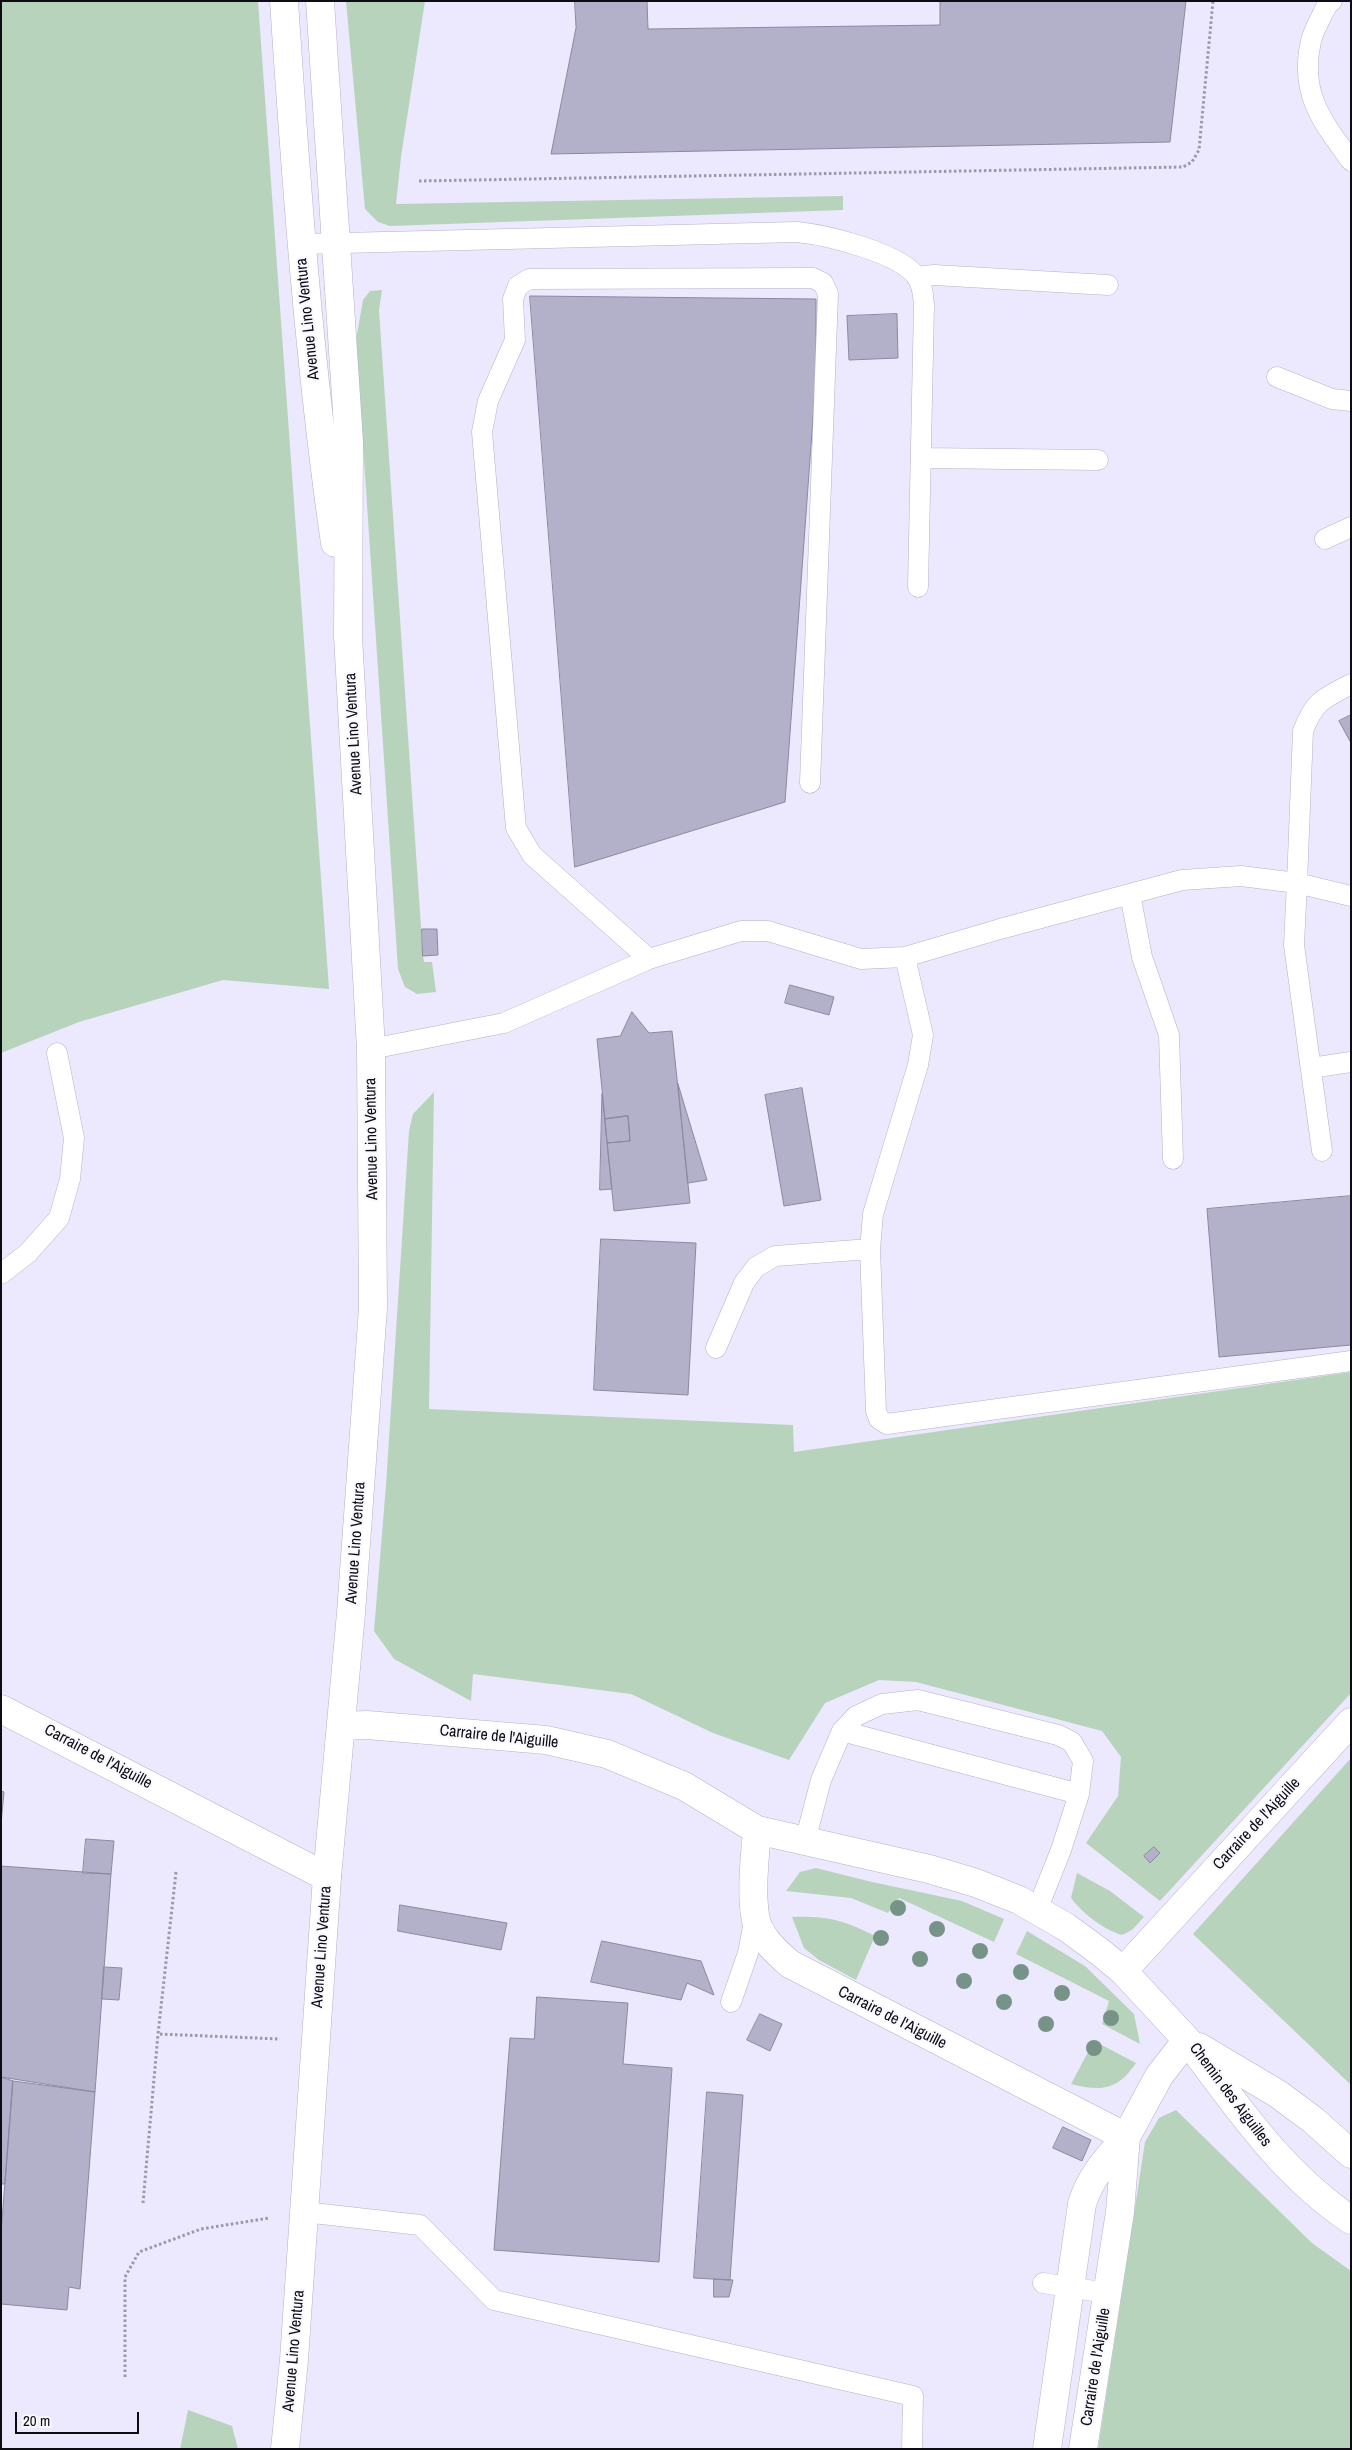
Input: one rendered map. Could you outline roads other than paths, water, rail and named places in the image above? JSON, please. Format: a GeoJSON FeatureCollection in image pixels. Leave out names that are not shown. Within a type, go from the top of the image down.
{"type":"FeatureCollection","features":[{"type":"Feature","properties":{"kind":"street","name":"Avenue Lino Ventura"},"geometry":{"type":"LineString","coordinates":[[284,1],[301,244],[321,449],[348,636]]}},
{"type":"Feature","properties":{"kind":"street","name":"Avenue Lino Ventura"},"geometry":{"type":"LineString","coordinates":[[285,2449],[294,2360],[326,1877],[351,1613],[373,1308],[371,1049],[348,636],[349,442],[320,1]]}},
{"type":"Feature","properties":{"kind":"street","name":"Carraire de l'Aiguille"},"geometry":{"type":"LineString","coordinates":[[1,1709],[326,1877]]}},
{"type":"Feature","properties":{"kind":"street","name":"Carraire de l'Aiguille"},"geometry":{"type":"LineString","coordinates":[[1123,1971],[1351,1722]]}},
{"type":"Feature","properties":{"kind":"street","name":"Carraire de l'Aiguille"},"geometry":{"type":"LineString","coordinates":[[341,1726],[367,1725],[546,1740],[607,1754],[684,1786],[757,1830],[929,1869],[1019,1900],[1066,1927],[1123,1971],[1187,2040],[1158,2076],[1126,2137],[1087,2186],[1082,2204],[1047,2449]]}},
{"type":"Feature","properties":{"kind":"street","name":"Carraire de l'Aiguille"},"geometry":{"type":"LineString","coordinates":[[757,1830],[755,1916],[765,1938],[776,1952],[790,1964],[1126,2137]]}},
{"type":"Feature","properties":{"kind":"street","name":"Chemin des Aiguilles"},"geometry":{"type":"LineString","coordinates":[[1187,2040],[1278,2094],[1314,2120],[1351,2154]]}},
{"type":"Feature","properties":{"kind":"street","name":"Chemin des Aiguilles"},"geometry":{"type":"LineString","coordinates":[[1187,2040],[1251,2126],[1279,2159],[1327,2204],[1351,2220]]}},
{"type":"Feature","properties":{"kind":"street","name":"Carraire de l'Aiguille"},"geometry":{"type":"LineString","coordinates":[[1083,2449],[1120,2212],[1126,2137]]}},
{"type":"Feature","properties":{"kind":"lane"},"geometry":{"type":"LineString","coordinates":[[1332,1],[1327,5],[1311,40],[1307,82],[1320,119],[1351,161]]}},
{"type":"Feature","properties":{"kind":"lane"},"geometry":{"type":"LineString","coordinates":[[301,244],[797,232],[840,238],[896,261],[917,277],[923,290],[922,458],[918,587]]}},
{"type":"Feature","properties":{"kind":"lane"},"geometry":{"type":"LineString","coordinates":[[917,277],[934,275],[1108,285]]}},
{"type":"Feature","properties":{"kind":"lane"},"geometry":{"type":"LineString","coordinates":[[649,959],[532,855],[516,828],[482,432],[488,401],[515,340],[513,299],[518,286],[530,279],[813,278],[823,283],[828,294],[810,783]]}},
{"type":"Feature","properties":{"kind":"lane"},"geometry":{"type":"LineString","coordinates":[[1277,377],[1332,399],[1351,401]]}},
{"type":"Feature","properties":{"kind":"lane"},"geometry":{"type":"LineString","coordinates":[[922,458],[1098,460]]}},
{"type":"Feature","properties":{"kind":"lane"},"geometry":{"type":"LineString","coordinates":[[1325,539],[1351,528]]}},
{"type":"Feature","properties":{"kind":"lane"},"geometry":{"type":"LineString","coordinates":[[1322,1152],[1294,945],[1303,731],[1311,710],[1322,699],[1351,684]]}},
{"type":"Feature","properties":{"kind":"lane"},"geometry":{"type":"LineString","coordinates":[[371,1049],[504,1023],[649,959],[740,931],[768,931],[861,959],[905,957],[1182,880],[1241,876],[1297,883],[1351,896]]}},
{"type":"Feature","properties":{"kind":"lane"},"geometry":{"type":"LineString","coordinates":[[1130,894],[1142,957],[1170,1035],[1173,1159]]}},
{"type":"Feature","properties":{"kind":"lane"},"geometry":{"type":"LineString","coordinates":[[905,957],[923,1035],[918,1065],[873,1214],[870,1249],[876,1411],[880,1419],[886,1424],[1351,1361]]}},
{"type":"Feature","properties":{"kind":"lane"},"geometry":{"type":"LineString","coordinates":[[1,1274],[28,1253],[59,1218],[70,1179],[74,1138],[57,1053]]}},
{"type":"Feature","properties":{"kind":"lane"},"geometry":{"type":"LineString","coordinates":[[1310,1068],[1351,1062]]}},
{"type":"Feature","properties":{"kind":"lane"},"geometry":{"type":"LineString","coordinates":[[716,1348],[744,1283],[756,1267],[775,1256],[870,1249]]}},
{"type":"Feature","properties":{"kind":"lane"},"geometry":{"type":"LineString","coordinates":[[805,1841],[822,1780],[842,1732],[856,1716],[882,1704],[918,1700],[1058,1735],[1072,1742],[1083,1761],[1079,1794],[1061,1850],[1037,1910]]}},
{"type":"Feature","properties":{"kind":"lane"},"geometry":{"type":"LineString","coordinates":[[842,1732],[1079,1794]]}},
{"type":"Feature","properties":{"kind":"lane"},"geometry":{"type":"LineString","coordinates":[[730,2002],[745,1962],[755,1916]]}},
{"type":"Feature","properties":{"kind":"lane"},"geometry":{"type":"LineString","coordinates":[[304,2212],[420,2225],[494,2300],[913,2396],[912,2449]]}},
{"type":"Feature","properties":{"kind":"lane"},"geometry":{"type":"LineString","coordinates":[[1042,2284],[1107,2293]]}}]}
